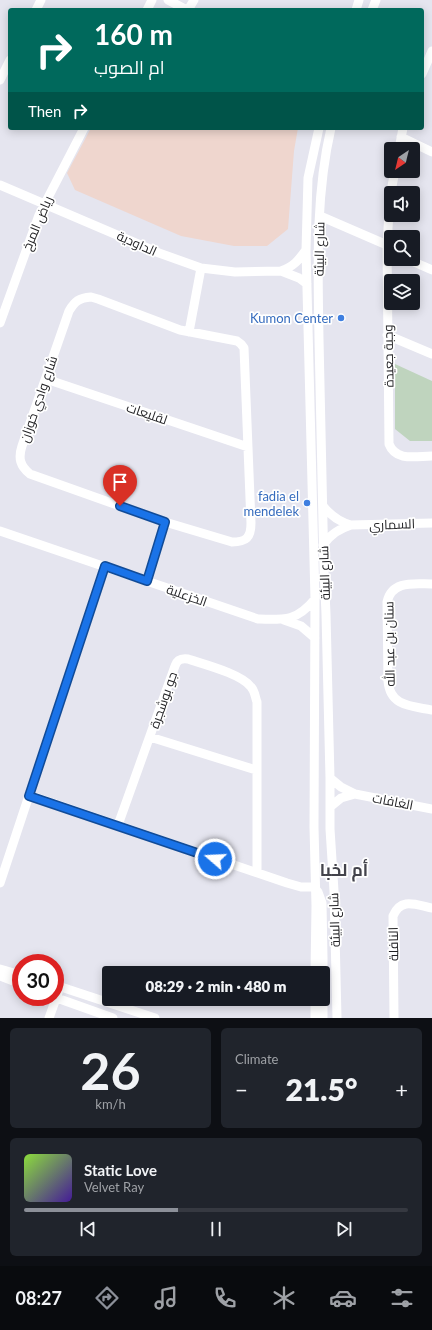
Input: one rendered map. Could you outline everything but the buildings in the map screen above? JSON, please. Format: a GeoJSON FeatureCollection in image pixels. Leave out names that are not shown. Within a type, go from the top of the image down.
{"type":"FeatureCollection","features":[{"type":"Feature","properties":{"kind":"street"},"geometry":{"type":"LineString","coordinates":[[168,0],[184,8]]}},
{"type":"Feature","properties":{"kind":"street"},"geometry":{"type":"LineString","coordinates":[[424,69],[432,51]]}},
{"type":"Feature","properties":{"kind":"street"},"geometry":{"type":"LineString","coordinates":[[0,80],[8,64]]}},
{"type":"Feature","properties":{"kind":"street","name":"رياض المرخ"},"geometry":{"type":"LineString","coordinates":[[0,323],[32,231],[44,204],[83,130]]}},
{"type":"Feature","properties":{"kind":"street","name":"شارع البيئة"},"geometry":{"type":"LineString","coordinates":[[315,966],[315,599],[306,250],[308,178],[319,130]]}},
{"type":"Feature","properties":{"kind":"street","name":"شارع البيئة"},"geometry":{"type":"LineString","coordinates":[[331,130],[326,151],[318,249],[322,506],[337,1018]]}},
{"type":"Feature","properties":{"kind":"street"},"geometry":{"type":"LineString","coordinates":[[402,133],[432,152]]}},
{"type":"Feature","properties":{"kind":"street","name":"وجبة جعيدة"},"geometry":{"type":"LineString","coordinates":[[388,230],[389,203],[394,178]]}},
{"type":"Feature","properties":{"kind":"street","name":"الداودية"},"geometry":{"type":"LineString","coordinates":[[0,185],[159,252],[201,268],[235,272],[281,271],[291,274],[307,284]]}},
{"type":"Feature","properties":{"kind":"street"},"geometry":{"type":"LineString","coordinates":[[320,216],[384,247]]}},
{"type":"Feature","properties":{"kind":"street","name":"الداودية"},"geometry":{"type":"LineString","coordinates":[[281,271],[291,267],[299,260],[306,250]]}},
{"type":"Feature","properties":{"kind":"street"},"geometry":{"type":"LineString","coordinates":[[420,265],[432,270]]}},
{"type":"Feature","properties":{"kind":"street","name":"وجبة جعيدة"},"geometry":{"type":"LineString","coordinates":[[388,266],[387,335],[389,439],[391,450],[401,456],[432,456]]}},
{"type":"Feature","properties":{"kind":"street"},"geometry":{"type":"LineString","coordinates":[[189,332],[201,268]]}},
{"type":"Feature","properties":{"kind":"street","name":"شارع وادي خوزان"},"geometry":{"type":"LineString","coordinates":[[91,297],[163,324],[189,332],[237,341],[241,344],[244,348],[251,523],[251,532],[247,538],[240,542],[232,542],[165,522],[30,474],[24,469],[20,462],[20,454],[46,379],[69,310],[78,299],[91,297]]}},
{"type":"Feature","properties":{"kind":"street"},"geometry":{"type":"LineString","coordinates":[[387,335],[432,354]]}},
{"type":"Feature","properties":{"kind":"street","name":"لقليعات"},"geometry":{"type":"LineString","coordinates":[[46,379],[248,447]]}},
{"type":"Feature","properties":{"kind":"street","name":"السماري"},"geometry":{"type":"LineString","coordinates":[[322,506],[335,519],[351,525],[432,523]]}},
{"type":"Feature","properties":{"kind":"street"},"geometry":{"type":"LineString","coordinates":[[147,581],[165,522]]}},
{"type":"Feature","properties":{"kind":"street","name":"السماري"},"geometry":{"type":"LineString","coordinates":[[323,545],[335,532],[351,525]]}},
{"type":"Feature","properties":{"kind":"street","name":"الخزعلية"},"geometry":{"type":"LineString","coordinates":[[0,531],[258,619],[284,620],[301,626],[315,638]]}},
{"type":"Feature","properties":{"kind":"street"},"geometry":{"type":"LineString","coordinates":[[0,884],[3,861],[29,796],[105,566]]}},
{"type":"Feature","properties":{"kind":"street","name":"سنان بن عبد الله"},"geometry":{"type":"LineString","coordinates":[[432,584],[398,586],[391,591],[387,602],[388,681],[392,697],[400,703],[432,710]]}},
{"type":"Feature","properties":{"kind":"street","name":"الخزعلية"},"geometry":{"type":"LineString","coordinates":[[284,620],[301,612],[315,599]]}},
{"type":"Feature","properties":{"kind":"street","name":"جو بوشجرة"},"geometry":{"type":"LineString","coordinates":[[118,825],[176,663],[183,658],[188,659],[236,676],[252,687],[256,702],[257,873]]}},
{"type":"Feature","properties":{"kind":"street","name":"جو بوشجرة"},"geometry":{"type":"LineString","coordinates":[[150,737],[256,770]]}},
{"type":"Feature","properties":{"kind":"street","name":"الغافات"},"geometry":{"type":"LineString","coordinates":[[330,778],[355,794],[432,809]]}},
{"type":"Feature","properties":{"kind":"street","name":"الغافات"},"geometry":{"type":"LineString","coordinates":[[330,808],[341,798],[355,794]]}},
{"type":"Feature","properties":{"kind":"street"},"geometry":{"type":"LineString","coordinates":[[29,796],[287,883],[301,887],[314,887],[318,892],[322,903],[323,1018]]}},
{"type":"Feature","properties":{"kind":"street","name":"النافلة"},"geometry":{"type":"LineString","coordinates":[[394,1018],[393,916],[397,908],[401,905],[406,904],[432,908]]}},
{"type":"Feature","properties":{"kind":"street"},"geometry":{"type":"LineString","coordinates":[[0,969],[12,972]]}},
{"type":"Feature","properties":{"kind":"street"},"geometry":{"type":"LineString","coordinates":[[0,976],[12,981]]}},
{"type":"Feature","properties":{"kind":"street"},"geometry":{"type":"LineString","coordinates":[[64,988],[155,1018]]}},
{"type":"Feature","properties":{"kind":"street"},"geometry":{"type":"LineString","coordinates":[[64,1000],[113,1018]]}},
{"type":"Feature","properties":{"kind":"street"},"geometry":{"type":"LineString","coordinates":[[49,1018],[52,1006]]}},
{"type":"Feature","properties":{"kind":"street"},"geometry":{"type":"LineString","coordinates":[[315,1006],[315,1018]]}},
{"type":"Feature","properties":{"kind":"shaded area"},"geometry":{"type":"Polygon","coordinates":[[[90,130],[298,130],[294,151],[288,229],[267,246],[234,246],[181,236],[75,190],[67,173],[90,130]]]}},
{"type":"Feature","properties":{"kind":"green space"},"geometry":{"type":"Polygon","coordinates":[[[395,364],[432,381],[432,441],[410,441],[395,429],[395,364]]]}},
{"type":"Feature","properties":{"kind":"place","name":"Kumon Center"},"geometry":{"type":"Point","coordinates":[341,318]}},
{"type":"Feature","properties":{"kind":"place","name":"fadia el mendelek"},"geometry":{"type":"Point","coordinates":[307,503]}},
{"type":"Feature","properties":{"kind":"district","name":"أم لخبا"},"geometry":{"type":"Point","coordinates":[344,870]}},
{"type":"Feature","properties":{"kind":"route"},"geometry":{"type":"LineString","coordinates":[[120,506],[165,522],[147,581],[105,566],[29,796],[215,859]]}}]}
